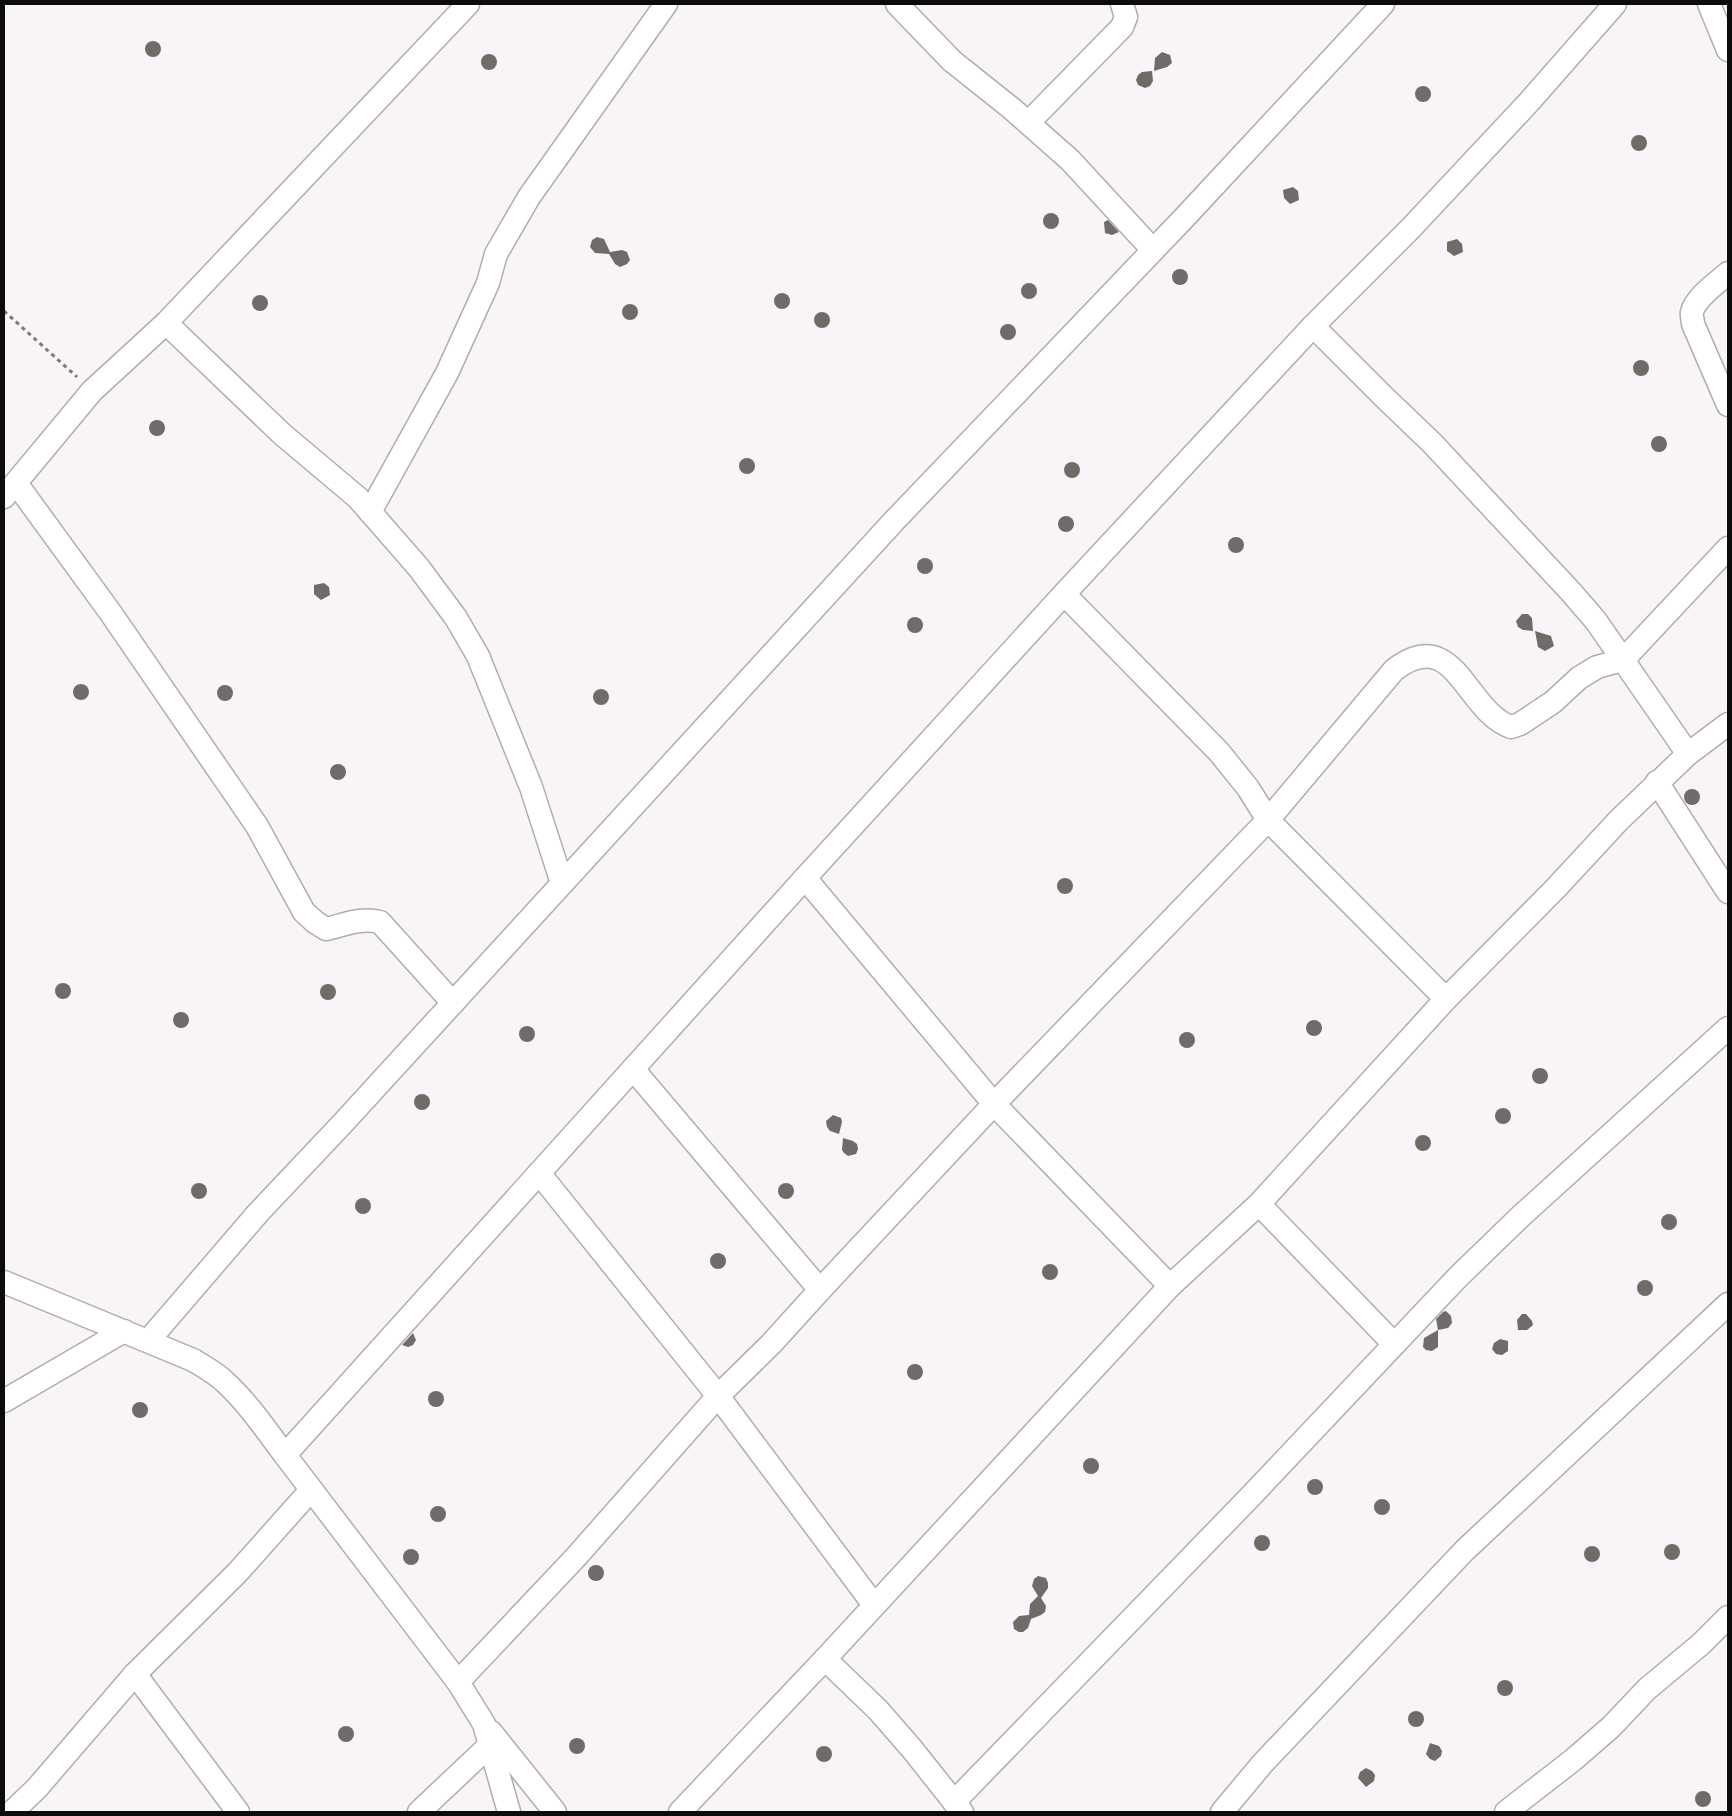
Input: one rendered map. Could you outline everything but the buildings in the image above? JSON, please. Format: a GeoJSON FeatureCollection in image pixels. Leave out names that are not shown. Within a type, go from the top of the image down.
{"type":"FeatureCollection","features":[{"type":"Feature","properties":{"kind":"street"},"geometry":{"type":"LineString","coordinates":[[453,1002],[380,922],[371,920],[358,921],[326,929],[304,912],[257,826],[110,612],[10,490],[92,391],[166,323],[468,4]]}},
{"type":"Feature","properties":{"kind":"street"},"geometry":{"type":"LineString","coordinates":[[370,512],[447,373],[488,283],[496,254],[524,205],[666,4]]}},
{"type":"Feature","properties":{"kind":"street"},"geometry":{"type":"LineString","coordinates":[[897,4],[952,61],[1070,160],[1153,250]]}},
{"type":"Feature","properties":{"kind":"street"},"geometry":{"type":"LineString","coordinates":[[1028,123],[1122,27],[1126,17],[1122,4]]}},
{"type":"Feature","properties":{"kind":"street"},"geometry":{"type":"LineString","coordinates":[[148,1341],[258,1213],[894,521],[1153,250],[1383,4]]}},
{"type":"Feature","properties":{"kind":"street"},"geometry":{"type":"LineString","coordinates":[[285,1455],[805,878],[1064,594],[1314,326],[1416,222],[1528,102],[1615,4]]}},
{"type":"Feature","properties":{"kind":"street"},"geometry":{"type":"LineString","coordinates":[[1709,4],[1728,50]]}},
{"type":"Feature","properties":{"kind":"street"},"geometry":{"type":"LineString","coordinates":[[1728,273],[1704,294],[1696,303],[1692,312],[1694,324],[1728,406]]}},
{"type":"Feature","properties":{"kind":"street"},"geometry":{"type":"LineString","coordinates":[[166,323],[282,434],[358,498],[419,568],[456,618],[478,656],[531,787],[562,883]]}},
{"type":"Feature","properties":{"kind":"street"},"geometry":{"type":"LineString","coordinates":[[1314,326],[1432,443],[1571,592],[1596,621],[1688,754]]}},
{"type":"Feature","properties":{"kind":"street"},"geometry":{"type":"LineString","coordinates":[[458,1682],[576,1557],[718,1396],[771,1344],[994,1104],[1268,820],[1394,670],[1406,661],[1427,655],[1440,659],[1454,671],[1489,712],[1502,724],[1511,727],[1520,724],[1553,702],[1579,678],[1597,667],[1623,660],[1728,548]]}},
{"type":"Feature","properties":{"kind":"street"},"geometry":{"type":"LineString","coordinates":[[1064,594],[1219,752],[1248,788],[1268,820],[1446,1000]]}},
{"type":"Feature","properties":{"kind":"street"},"geometry":{"type":"LineString","coordinates":[[680,1812],[825,1659],[1170,1286],[1259,1204],[1446,1000],[1555,889],[1619,820],[1688,754],[1728,724]]}},
{"type":"Feature","properties":{"kind":"street"},"geometry":{"type":"LineString","coordinates":[[1657,782],[1728,892]]}},
{"type":"Feature","properties":{"kind":"street"},"geometry":{"type":"LineString","coordinates":[[805,878],[994,1104],[1170,1286]]}},
{"type":"Feature","properties":{"kind":"street"},"geometry":{"type":"LineString","coordinates":[[825,1659],[878,1710],[958,1807],[1458,1277],[1521,1216],[1728,1028]]}},
{"type":"Feature","properties":{"kind":"street"},"geometry":{"type":"LineString","coordinates":[[633,1069],[820,1290]]}},
{"type":"Feature","properties":{"kind":"street"},"geometry":{"type":"LineString","coordinates":[[539,1173],[718,1396],[874,1605]]}},
{"type":"Feature","properties":{"kind":"street"},"geometry":{"type":"LineString","coordinates":[[1259,1204],[1394,1344]]}},
{"type":"Feature","properties":{"kind":"street"},"geometry":{"type":"LineString","coordinates":[[4,1282],[192,1360],[224,1380],[248,1406],[458,1682],[487,1734],[555,1812]]}},
{"type":"Feature","properties":{"kind":"street"},"geometry":{"type":"LineString","coordinates":[[1222,1812],[1269,1756],[1465,1550],[1728,1304]]}},
{"type":"Feature","properties":{"kind":"street"},"geometry":{"type":"LineString","coordinates":[[4,1401],[124,1331]]}},
{"type":"Feature","properties":{"kind":"street"},"geometry":{"type":"LineString","coordinates":[[12,1812],[36,1788],[136,1674],[237,1573],[311,1490]]}},
{"type":"Feature","properties":{"kind":"street"},"geometry":{"type":"LineString","coordinates":[[1506,1812],[1573,1760],[1611,1727],[1647,1690],[1728,1618]]}},
{"type":"Feature","properties":{"kind":"street"},"geometry":{"type":"LineString","coordinates":[[136,1674],[238,1812]]}},
{"type":"Feature","properties":{"kind":"street"},"geometry":{"type":"LineString","coordinates":[[419,1812],[487,1734]]}},
{"type":"Feature","properties":{"kind":"street"},"geometry":{"type":"LineString","coordinates":[[487,1734],[510,1812]]}},
{"type":"Feature","properties":{"kind":"path"},"geometry":{"type":"LineString","coordinates":[[4,311],[92,391]]}}]}
